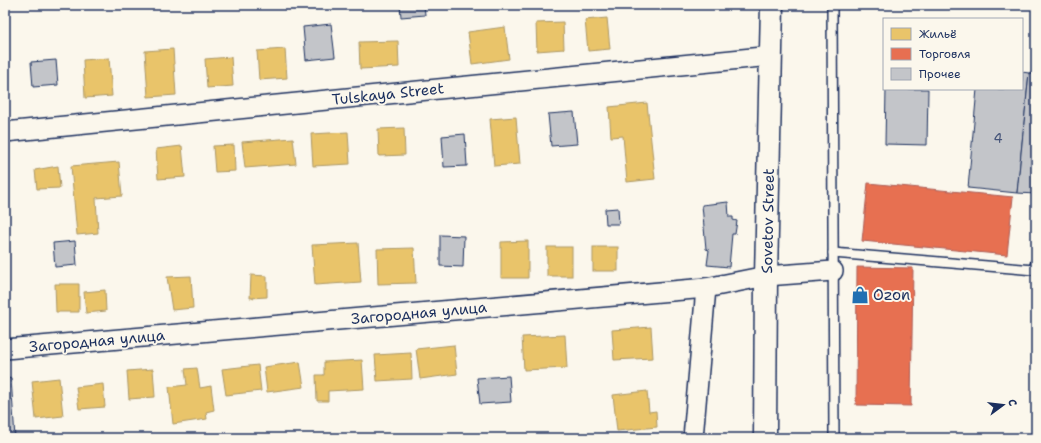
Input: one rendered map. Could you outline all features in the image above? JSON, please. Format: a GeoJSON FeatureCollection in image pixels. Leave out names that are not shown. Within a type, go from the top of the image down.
{"type":"FeatureCollection","features":[{"type":"Feature","properties":{"kind":"main road","name":"Sovetov Street"},"geometry":{"type":"LineString","coordinates":[[765,438],[766,276],[772,5]]}},
{"type":"Feature","properties":{"kind":"street","name":"Tulskaya Street"},"geometry":{"type":"LineString","coordinates":[[5,132],[771,56]]}},
{"type":"Feature","properties":{"kind":"street","name":"Загородная улица"},"geometry":{"type":"LineString","coordinates":[[5,349],[706,288],[833,262]]}},
{"type":"Feature","properties":{"kind":"street"},"geometry":{"type":"LineString","coordinates":[[693,438],[706,288]]}},
{"type":"Feature","properties":{"kind":"lane"},"geometry":{"type":"LineString","coordinates":[[832,5],[834,438]]}},
{"type":"Feature","properties":{"kind":"lane"},"geometry":{"type":"LineString","coordinates":[[833,262],[1034,270],[1036,262]]}},
{"type":"Feature","properties":{"kind":"building: Жильё"},"geometry":{"type":"Polygon","coordinates":[[[607,18],[610,49],[588,51],[585,20],[607,18]]]}},
{"type":"Feature","properties":{"kind":"building: Жильё"},"geometry":{"type":"Polygon","coordinates":[[[563,22],[564,49],[537,51],[536,23],[563,22]]]}},
{"type":"Feature","properties":{"kind":"building: Жильё"},"geometry":{"type":"Polygon","coordinates":[[[505,27],[509,59],[472,64],[468,32],[505,27]]]}},
{"type":"Feature","properties":{"kind":"building: Жильё"},"geometry":{"type":"Polygon","coordinates":[[[398,41],[399,67],[360,69],[359,42],[398,41]]]}},
{"type":"Feature","properties":{"kind":"building: Жильё"},"geometry":{"type":"Polygon","coordinates":[[[173,49],[176,95],[148,97],[145,51],[173,49]]]}},
{"type":"Feature","properties":{"kind":"building: Жильё"},"geometry":{"type":"Polygon","coordinates":[[[285,49],[287,78],[259,80],[257,51],[285,49]]]}},
{"type":"Feature","properties":{"kind":"building: Жильё"},"geometry":{"type":"Polygon","coordinates":[[[231,57],[233,86],[207,88],[205,59],[231,57]]]}},
{"type":"Feature","properties":{"kind":"building: Жильё"},"geometry":{"type":"Polygon","coordinates":[[[109,58],[112,96],[85,98],[83,60],[109,58]]]}},
{"type":"Feature","properties":{"kind":"building: Жильё"},"geometry":{"type":"Polygon","coordinates":[[[647,103],[655,179],[627,182],[623,136],[611,137],[609,107],[647,103]]]}},
{"type":"Feature","properties":{"kind":"building: Жильё"},"geometry":{"type":"Polygon","coordinates":[[[516,117],[520,164],[494,166],[490,119],[516,117]]]}},
{"type":"Feature","properties":{"kind":"building: Жильё"},"geometry":{"type":"Polygon","coordinates":[[[404,128],[405,155],[379,156],[378,129],[404,128]]]}},
{"type":"Feature","properties":{"kind":"building: Жильё"},"geometry":{"type":"Polygon","coordinates":[[[348,132],[350,164],[313,166],[311,134],[348,132]]]}},
{"type":"Feature","properties":{"kind":"building: Жильё"},"geometry":{"type":"Polygon","coordinates":[[[293,138],[296,164],[245,168],[242,142],[293,138]]]}},
{"type":"Feature","properties":{"kind":"building: Жильё"},"geometry":{"type":"Polygon","coordinates":[[[234,145],[235,171],[215,172],[213,146],[234,145]]]}},
{"type":"Feature","properties":{"kind":"building: Жильё"},"geometry":{"type":"Polygon","coordinates":[[[182,146],[185,177],[158,179],[156,149],[182,146]]]}},
{"type":"Feature","properties":{"kind":"building: Жильё"},"geometry":{"type":"Polygon","coordinates":[[[119,162],[122,196],[96,198],[98,233],[77,235],[71,166],[119,162]]]}},
{"type":"Feature","properties":{"kind":"building: Жильё"},"geometry":{"type":"Polygon","coordinates":[[[58,166],[60,188],[37,189],[35,170],[58,166]]]}},
{"type":"Feature","properties":{"kind":"building: Жильё"},"geometry":{"type":"Polygon","coordinates":[[[528,241],[528,278],[501,278],[501,242],[528,241]]]}},
{"type":"Feature","properties":{"kind":"building: Жильё"},"geometry":{"type":"Polygon","coordinates":[[[358,243],[361,282],[315,285],[312,245],[358,243]]]}},
{"type":"Feature","properties":{"kind":"building: Жильё"},"geometry":{"type":"Polygon","coordinates":[[[547,247],[572,247],[572,276],[547,276],[547,247]]]}},
{"type":"Feature","properties":{"kind":"building: Жильё"},"geometry":{"type":"Polygon","coordinates":[[[593,247],[618,247],[618,271],[593,271],[593,247]]]}},
{"type":"Feature","properties":{"kind":"building: Жильё"},"geometry":{"type":"Polygon","coordinates":[[[414,248],[416,283],[378,284],[377,249],[414,248]]]}},
{"type":"Feature","properties":{"kind":"building: Жильё"},"geometry":{"type":"Polygon","coordinates":[[[251,275],[267,276],[267,297],[250,298],[251,275]]]}},
{"type":"Feature","properties":{"kind":"building: Жильё"},"geometry":{"type":"Polygon","coordinates":[[[191,276],[193,308],[172,310],[167,277],[191,276]]]}},
{"type":"Feature","properties":{"kind":"building: Жильё"},"geometry":{"type":"Polygon","coordinates":[[[55,284],[79,284],[79,312],[56,312],[55,284]]]}},
{"type":"Feature","properties":{"kind":"building: Жильё"},"geometry":{"type":"Polygon","coordinates":[[[105,290],[106,311],[86,313],[84,292],[105,290]]]}},
{"type":"Feature","properties":{"kind":"building: Жильё"},"geometry":{"type":"Polygon","coordinates":[[[651,327],[653,358],[614,360],[612,330],[651,327]]]}},
{"type":"Feature","properties":{"kind":"building: Жильё"},"geometry":{"type":"Polygon","coordinates":[[[565,335],[567,368],[524,370],[522,337],[565,335]]]}},
{"type":"Feature","properties":{"kind":"building: Жильё"},"geometry":{"type":"Polygon","coordinates":[[[454,345],[457,374],[420,379],[416,349],[454,345]]]}},
{"type":"Feature","properties":{"kind":"building: Жильё"},"geometry":{"type":"Polygon","coordinates":[[[411,353],[412,379],[377,381],[375,355],[411,353]]]}},
{"type":"Feature","properties":{"kind":"building: Жильё"},"geometry":{"type":"Polygon","coordinates":[[[362,360],[364,389],[328,391],[328,401],[317,401],[316,375],[324,375],[324,362],[362,360]]]}},
{"type":"Feature","properties":{"kind":"building: Жильё"},"geometry":{"type":"Polygon","coordinates":[[[300,362],[304,387],[267,392],[264,367],[300,362]]]}},
{"type":"Feature","properties":{"kind":"building: Жильё"},"geometry":{"type":"Polygon","coordinates":[[[258,365],[261,391],[226,395],[222,369],[258,365]]]}},
{"type":"Feature","properties":{"kind":"building: Жильё"},"geometry":{"type":"Polygon","coordinates":[[[197,368],[200,388],[211,386],[214,410],[206,412],[207,419],[173,424],[169,387],[187,385],[185,369],[197,368]]]}},
{"type":"Feature","properties":{"kind":"building: Жильё"},"geometry":{"type":"Polygon","coordinates":[[[153,369],[155,397],[129,399],[127,371],[153,369]]]}},
{"type":"Feature","properties":{"kind":"building: Жильё"},"geometry":{"type":"Polygon","coordinates":[[[59,378],[63,416],[36,419],[32,381],[59,378]]]}},
{"type":"Feature","properties":{"kind":"building: Жильё"},"geometry":{"type":"Polygon","coordinates":[[[103,384],[105,407],[79,409],[76,387],[103,384]]]}},
{"type":"Feature","properties":{"kind":"building: Жильё"},"geometry":{"type":"Polygon","coordinates":[[[647,391],[649,412],[656,411],[657,427],[617,431],[613,395],[647,391]]]}},
{"type":"Feature","properties":{"kind":"building: Торговля"},"geometry":{"type":"Polygon","coordinates":[[[868,183],[1013,197],[1007,255],[862,241],[868,183]]]}},
{"type":"Feature","properties":{"kind":"building: Торговля"},"geometry":{"type":"Polygon","coordinates":[[[857,267],[913,268],[911,406],[856,405],[857,267]]]}},
{"type":"Feature","properties":{"kind":"building: Прочее"},"geometry":{"type":"Polygon","coordinates":[[[400,5],[424,5],[425,15],[401,17],[400,5]]]}},
{"type":"Feature","properties":{"kind":"building: Прочее"},"geometry":{"type":"Polygon","coordinates":[[[331,24],[335,57],[306,60],[303,27],[331,24]]]}},
{"type":"Feature","properties":{"kind":"building: Прочее"},"geometry":{"type":"Polygon","coordinates":[[[56,60],[58,85],[33,87],[31,62],[56,60]]]}},
{"type":"Feature","properties":{"kind":"building: Прочее"},"geometry":{"type":"Polygon","coordinates":[[[1023,72],[1029,73],[1017,193],[968,188],[977,90],[1023,90],[1023,72]]]}},
{"type":"Feature","properties":{"kind":"building: Прочее"},"geometry":{"type":"Polygon","coordinates":[[[1029,73],[1036,74],[1036,194],[1017,193],[1029,73]]]}},
{"type":"Feature","properties":{"kind":"building: Прочее"},"geometry":{"type":"Polygon","coordinates":[[[886,90],[928,90],[927,145],[885,144],[886,90]]]}},
{"type":"Feature","properties":{"kind":"building: Прочее"},"geometry":{"type":"Polygon","coordinates":[[[574,112],[577,144],[551,146],[548,114],[574,112]]]}},
{"type":"Feature","properties":{"kind":"building: Прочее"},"geometry":{"type":"Polygon","coordinates":[[[465,134],[467,166],[444,167],[442,136],[465,134]]]}},
{"type":"Feature","properties":{"kind":"building: Прочее"},"geometry":{"type":"Polygon","coordinates":[[[728,202],[729,217],[733,217],[733,220],[737,221],[735,234],[732,234],[729,267],[707,265],[709,250],[706,249],[702,205],[728,202]]]}},
{"type":"Feature","properties":{"kind":"building: Прочее"},"geometry":{"type":"Polygon","coordinates":[[[618,208],[619,224],[606,224],[605,209],[618,208]]]}},
{"type":"Feature","properties":{"kind":"building: Прочее"},"geometry":{"type":"Polygon","coordinates":[[[440,235],[464,236],[463,267],[440,266],[440,235]]]}},
{"type":"Feature","properties":{"kind":"building: Прочее"},"geometry":{"type":"Polygon","coordinates":[[[75,241],[77,265],[55,267],[53,243],[75,241]]]}},
{"type":"Feature","properties":{"kind":"building: Прочее"},"geometry":{"type":"Polygon","coordinates":[[[509,376],[511,402],[480,404],[477,378],[509,376]]]}},
{"type":"Feature","properties":{"kind":"building: Прочее"},"geometry":{"type":"Polygon","coordinates":[[[11,378],[15,438],[5,438],[5,379],[11,378]]]}},
{"type":"Feature","properties":{"kind":"place","name":"Ozon"},"geometry":{"type":"Point","coordinates":[860,295]}}]}
